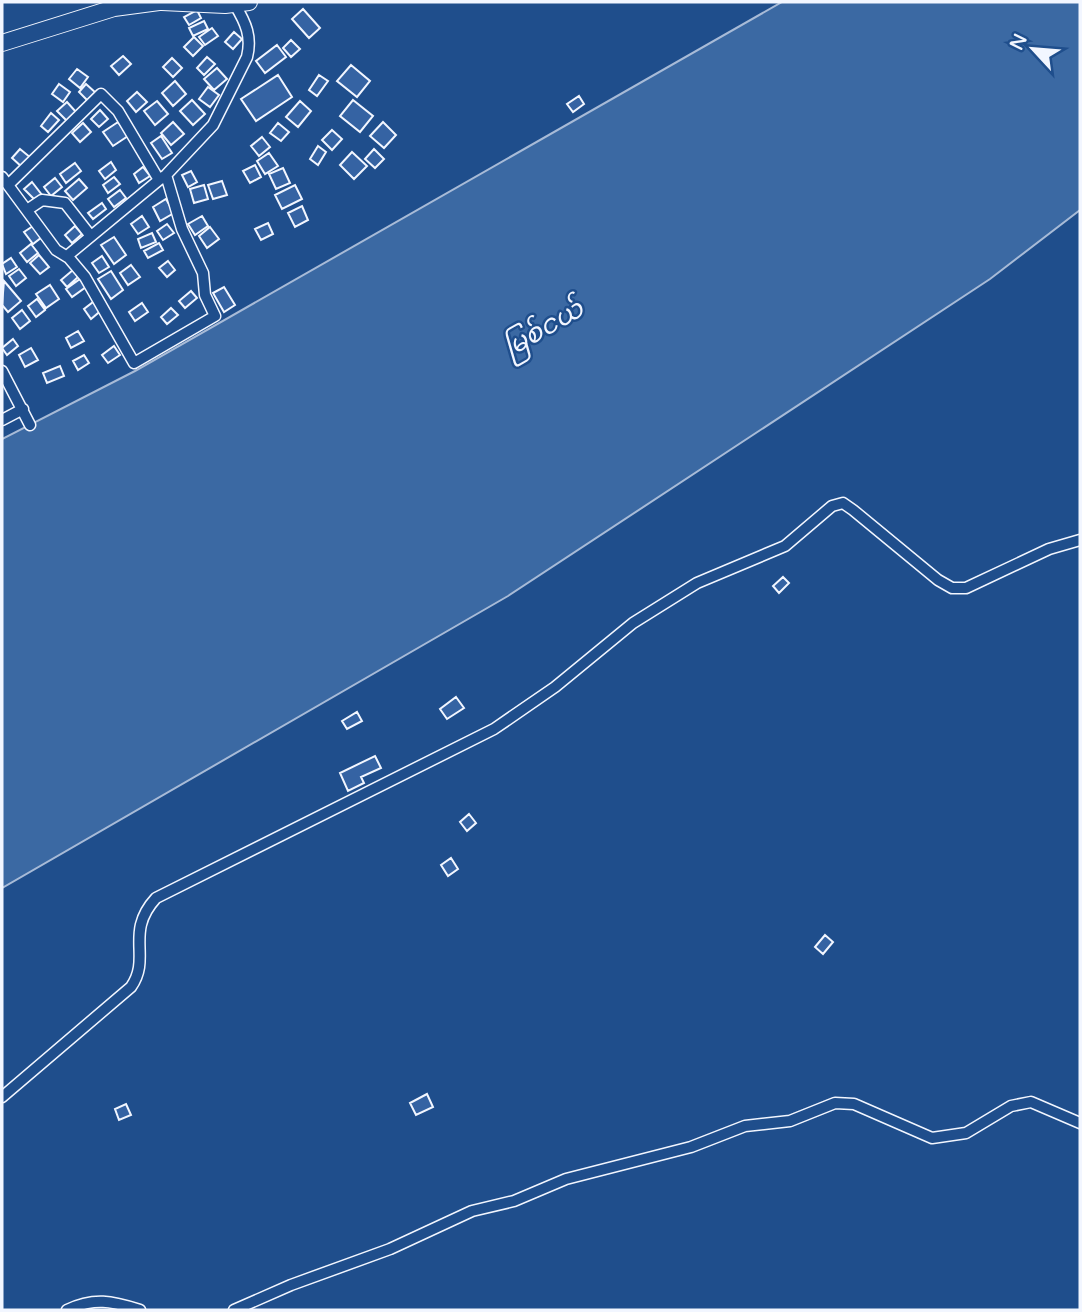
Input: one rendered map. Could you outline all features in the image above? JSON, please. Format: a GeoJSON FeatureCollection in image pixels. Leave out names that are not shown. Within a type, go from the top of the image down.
{"type":"FeatureCollection","features":[{"type":"Feature","properties":{"kind":"street"},"geometry":{"type":"LineString","coordinates":[[2,43],[121,4],[242,4],[247,24],[247,57],[213,125],[163,178],[67,256]]}},
{"type":"Feature","properties":{"kind":"street"},"geometry":{"type":"LineString","coordinates":[[101,93],[118,111],[163,178],[203,274],[205,295],[215,316],[134,363],[102,302],[67,256],[56,250],[5,181],[101,93]]}},
{"type":"Feature","properties":{"kind":"street"},"geometry":{"type":"LineString","coordinates":[[27,210],[42,200],[65,203],[90,235]]}},
{"type":"Feature","properties":{"kind":"street"},"geometry":{"type":"LineString","coordinates":[[2,371],[30,425]]}},
{"type":"Feature","properties":{"kind":"street"},"geometry":{"type":"LineString","coordinates":[[2,419],[23,409]]}},
{"type":"Feature","properties":{"kind":"street"},"geometry":{"type":"LineString","coordinates":[[2,1097],[131,987],[140,972],[138,927],[145,910],[156,898],[494,729],[555,687],[633,624],[697,583],[785,546],[832,506],[843,503],[952,588],[966,588],[1049,549],[1080,540]]}},
{"type":"Feature","properties":{"kind":"street"},"geometry":{"type":"LineString","coordinates":[[234,1310],[303,1280],[390,1249],[472,1211],[514,1201],[566,1179],[691,1147],[745,1126],[790,1121],[835,1103],[861,1106],[932,1138],[966,1133],[1011,1106],[1031,1102],[1080,1123]]}},
{"type":"Feature","properties":{"kind":"street"},"geometry":{"type":"LineString","coordinates":[[67,1310],[86,1301],[112,1301],[140,1310]]}},
{"type":"Feature","properties":{"kind":"water","name":"မြစ်ငယ်"},"geometry":{"type":"Polygon","coordinates":[[[782,2],[1080,2],[1080,210],[990,279],[508,596],[2,888],[2,439],[135,371],[782,2]]]}},
{"type":"Feature","properties":{"kind":"building"},"geometry":{"type":"Polygon","coordinates":[[[303,9],[320,28],[309,38],[292,19],[303,9]]]}},
{"type":"Feature","properties":{"kind":"building"},"geometry":{"type":"Polygon","coordinates":[[[197,10],[201,18],[189,25],[184,17],[197,10]]]}},
{"type":"Feature","properties":{"kind":"building"},"geometry":{"type":"Polygon","coordinates":[[[204,21],[208,29],[193,36],[189,28],[204,21]]]}},
{"type":"Feature","properties":{"kind":"building"},"geometry":{"type":"Polygon","coordinates":[[[212,28],[218,36],[205,45],[199,37],[212,28]]]}},
{"type":"Feature","properties":{"kind":"building"},"geometry":{"type":"Polygon","coordinates":[[[234,32],[242,39],[233,49],[225,42],[234,32]]]}},
{"type":"Feature","properties":{"kind":"building"},"geometry":{"type":"Polygon","coordinates":[[[194,37],[203,46],[193,56],[184,47],[194,37]]]}},
{"type":"Feature","properties":{"kind":"building"},"geometry":{"type":"Polygon","coordinates":[[[291,40],[300,49],[291,57],[283,48],[291,40]]]}},
{"type":"Feature","properties":{"kind":"building"},"geometry":{"type":"Polygon","coordinates":[[[277,45],[286,57],[265,73],[256,61],[277,45]]]}},
{"type":"Feature","properties":{"kind":"building"},"geometry":{"type":"Polygon","coordinates":[[[123,56],[131,64],[119,75],[111,66],[123,56]]]}},
{"type":"Feature","properties":{"kind":"building"},"geometry":{"type":"Polygon","coordinates":[[[207,57],[215,64],[204,75],[197,68],[207,57]]]}},
{"type":"Feature","properties":{"kind":"building"},"geometry":{"type":"Polygon","coordinates":[[[172,58],[182,68],[173,77],[163,67],[172,58]]]}},
{"type":"Feature","properties":{"kind":"building"},"geometry":{"type":"Polygon","coordinates":[[[351,65],[370,81],[357,97],[337,81],[351,65]]]}},
{"type":"Feature","properties":{"kind":"building"},"geometry":{"type":"Polygon","coordinates":[[[217,68],[227,79],[214,90],[204,79],[217,68]]]}},
{"type":"Feature","properties":{"kind":"building"},"geometry":{"type":"Polygon","coordinates":[[[77,69],[88,77],[80,88],[69,79],[77,69]]]}},
{"type":"Feature","properties":{"kind":"building"},"geometry":{"type":"Polygon","coordinates":[[[278,75],[292,97],[256,121],[241,99],[278,75]]]}},
{"type":"Feature","properties":{"kind":"building"},"geometry":{"type":"Polygon","coordinates":[[[319,75],[328,81],[317,96],[309,90],[319,75]]]}},
{"type":"Feature","properties":{"kind":"building"},"geometry":{"type":"Polygon","coordinates":[[[175,81],[186,94],[173,106],[162,93],[175,81]]]}},
{"type":"Feature","properties":{"kind":"building"},"geometry":{"type":"Polygon","coordinates":[[[59,84],[70,92],[63,102],[52,94],[59,84]]]}},
{"type":"Feature","properties":{"kind":"building"},"geometry":{"type":"Polygon","coordinates":[[[86,84],[96,93],[88,101],[79,92],[86,84]]]}},
{"type":"Feature","properties":{"kind":"building"},"geometry":{"type":"Polygon","coordinates":[[[208,87],[219,95],[210,107],[199,99],[208,87]]]}},
{"type":"Feature","properties":{"kind":"building"},"geometry":{"type":"Polygon","coordinates":[[[137,92],[147,102],[136,112],[127,101],[137,92]]]}},
{"type":"Feature","properties":{"kind":"building"},"geometry":{"type":"Polygon","coordinates":[[[579,96],[584,104],[573,112],[567,104],[579,96]]]}},
{"type":"Feature","properties":{"kind":"building"},"geometry":{"type":"Polygon","coordinates":[[[192,100],[205,114],[193,125],[180,111],[192,100]]]}},
{"type":"Feature","properties":{"kind":"building"},"geometry":{"type":"Polygon","coordinates":[[[353,100],[373,116],[360,132],[340,116],[353,100]]]}},
{"type":"Feature","properties":{"kind":"building"},"geometry":{"type":"Polygon","coordinates":[[[157,101],[168,114],[155,125],[144,111],[157,101]]]}},
{"type":"Feature","properties":{"kind":"building"},"geometry":{"type":"Polygon","coordinates":[[[300,101],[311,111],[298,127],[286,117],[300,101]]]}},
{"type":"Feature","properties":{"kind":"building"},"geometry":{"type":"Polygon","coordinates":[[[67,102],[76,112],[67,121],[57,111],[67,102]]]}},
{"type":"Feature","properties":{"kind":"building"},"geometry":{"type":"Polygon","coordinates":[[[100,110],[108,119],[99,127],[91,119],[100,110]]]}},
{"type":"Feature","properties":{"kind":"building"},"geometry":{"type":"Polygon","coordinates":[[[51,113],[59,120],[48,132],[41,126],[51,113]]]}},
{"type":"Feature","properties":{"kind":"building"},"geometry":{"type":"Polygon","coordinates":[[[118,122],[128,136],[113,146],[103,132],[118,122]]]}},
{"type":"Feature","properties":{"kind":"building"},"geometry":{"type":"Polygon","coordinates":[[[173,122],[184,134],[171,145],[161,133],[173,122]]]}},
{"type":"Feature","properties":{"kind":"building"},"geometry":{"type":"Polygon","coordinates":[[[383,122],[396,135],[384,148],[370,136],[383,122]]]}},
{"type":"Feature","properties":{"kind":"building"},"geometry":{"type":"Polygon","coordinates":[[[83,123],[91,132],[80,142],[72,133],[83,123]]]}},
{"type":"Feature","properties":{"kind":"building"},"geometry":{"type":"Polygon","coordinates":[[[278,123],[289,132],[281,141],[270,133],[278,123]]]}},
{"type":"Feature","properties":{"kind":"building"},"geometry":{"type":"Polygon","coordinates":[[[332,130],[342,139],[332,150],[322,140],[332,130]]]}},
{"type":"Feature","properties":{"kind":"building"},"geometry":{"type":"Polygon","coordinates":[[[161,136],[172,153],[162,159],[151,143],[161,136]]]}},
{"type":"Feature","properties":{"kind":"building"},"geometry":{"type":"Polygon","coordinates":[[[262,137],[270,147],[259,156],[251,146],[262,137]]]}},
{"type":"Feature","properties":{"kind":"building"},"geometry":{"type":"Polygon","coordinates":[[[318,146],[326,152],[318,165],[310,159],[318,146]]]}},
{"type":"Feature","properties":{"kind":"building"},"geometry":{"type":"Polygon","coordinates":[[[20,149],[31,158],[22,167],[12,158],[20,149]]]}},
{"type":"Feature","properties":{"kind":"building"},"geometry":{"type":"Polygon","coordinates":[[[374,149],[384,159],[375,168],[365,159],[374,149]]]}},
{"type":"Feature","properties":{"kind":"building"},"geometry":{"type":"Polygon","coordinates":[[[352,152],[367,166],[354,179],[340,165],[352,152]]]}},
{"type":"Feature","properties":{"kind":"building"},"geometry":{"type":"Polygon","coordinates":[[[269,153],[278,166],[265,174],[257,161],[269,153]]]}},
{"type":"Feature","properties":{"kind":"building"},"geometry":{"type":"Polygon","coordinates":[[[111,162],[116,170],[105,179],[99,171],[111,162]]]}},
{"type":"Feature","properties":{"kind":"building"},"geometry":{"type":"Polygon","coordinates":[[[75,163],[81,171],[66,183],[60,174],[75,163]]]}},
{"type":"Feature","properties":{"kind":"building"},"geometry":{"type":"Polygon","coordinates":[[[255,165],[261,177],[250,183],[243,171],[255,165]]]}},
{"type":"Feature","properties":{"kind":"building"},"geometry":{"type":"Polygon","coordinates":[[[143,167],[150,176],[139,183],[134,174],[143,167]]]}},
{"type":"Feature","properties":{"kind":"building"},"geometry":{"type":"Polygon","coordinates":[[[283,168],[290,183],[276,189],[269,174],[283,168]]]}},
{"type":"Feature","properties":{"kind":"building"},"geometry":{"type":"Polygon","coordinates":[[[191,171],[197,182],[188,187],[182,175],[191,171]]]}},
{"type":"Feature","properties":{"kind":"building"},"geometry":{"type":"Polygon","coordinates":[[[114,177],[120,184],[108,193],[103,185],[114,177]]]}},
{"type":"Feature","properties":{"kind":"building"},"geometry":{"type":"Polygon","coordinates":[[[55,178],[62,187],[51,196],[44,187],[55,178]]]}},
{"type":"Feature","properties":{"kind":"building"},"geometry":{"type":"Polygon","coordinates":[[[79,179],[87,188],[73,200],[65,191],[79,179]]]}},
{"type":"Feature","properties":{"kind":"building"},"geometry":{"type":"Polygon","coordinates":[[[222,181],[227,195],[213,199],[208,185],[222,181]]]}},
{"type":"Feature","properties":{"kind":"building"},"geometry":{"type":"Polygon","coordinates":[[[32,182],[42,195],[36,201],[24,189],[32,182]]]}},
{"type":"Feature","properties":{"kind":"building"},"geometry":{"type":"Polygon","coordinates":[[[204,185],[208,199],[194,203],[190,189],[204,185]]]}},
{"type":"Feature","properties":{"kind":"building"},"geometry":{"type":"Polygon","coordinates":[[[295,185],[302,199],[282,209],[275,195],[295,185]]]}},
{"type":"Feature","properties":{"kind":"building"},"geometry":{"type":"Polygon","coordinates":[[[120,190],[126,198],[114,207],[108,199],[120,190]]]}},
{"type":"Feature","properties":{"kind":"building"},"geometry":{"type":"Polygon","coordinates":[[[166,199],[174,213],[160,221],[153,207],[166,199]]]}},
{"type":"Feature","properties":{"kind":"building"},"geometry":{"type":"Polygon","coordinates":[[[102,203],[106,209],[93,219],[88,213],[102,203]]]}},
{"type":"Feature","properties":{"kind":"building"},"geometry":{"type":"Polygon","coordinates":[[[302,206],[308,220],[295,227],[288,213],[302,206]]]}},
{"type":"Feature","properties":{"kind":"building"},"geometry":{"type":"Polygon","coordinates":[[[142,216],[149,227],[138,234],[131,224],[142,216]]]}},
{"type":"Feature","properties":{"kind":"building"},"geometry":{"type":"Polygon","coordinates":[[[202,216],[208,226],[195,235],[188,224],[202,216]]]}},
{"type":"Feature","properties":{"kind":"building"},"geometry":{"type":"Polygon","coordinates":[[[268,223],[273,234],[261,240],[255,229],[268,223]]]}},
{"type":"Feature","properties":{"kind":"building"},"geometry":{"type":"Polygon","coordinates":[[[167,224],[174,233],[163,240],[157,231],[167,224]]]}},
{"type":"Feature","properties":{"kind":"building"},"geometry":{"type":"Polygon","coordinates":[[[33,226],[42,237],[33,244],[24,232],[33,226]]]}},
{"type":"Feature","properties":{"kind":"building"},"geometry":{"type":"Polygon","coordinates":[[[75,226],[82,234],[72,243],[65,235],[75,226]]]}},
{"type":"Feature","properties":{"kind":"building"},"geometry":{"type":"Polygon","coordinates":[[[210,227],[219,239],[207,248],[199,236],[210,227]]]}},
{"type":"Feature","properties":{"kind":"building"},"geometry":{"type":"Polygon","coordinates":[[[152,233],[156,242],[141,248],[138,239],[152,233]]]}},
{"type":"Feature","properties":{"kind":"building"},"geometry":{"type":"Polygon","coordinates":[[[114,237],[126,255],[114,264],[101,245],[114,237]]]}},
{"type":"Feature","properties":{"kind":"building"},"geometry":{"type":"Polygon","coordinates":[[[159,243],[163,250],[148,258],[144,251],[159,243]]]}},
{"type":"Feature","properties":{"kind":"building"},"geometry":{"type":"Polygon","coordinates":[[[31,244],[38,253],[27,262],[20,253],[31,244]]]}},
{"type":"Feature","properties":{"kind":"building"},"geometry":{"type":"Polygon","coordinates":[[[39,255],[49,267],[40,274],[30,263],[39,255]]]}},
{"type":"Feature","properties":{"kind":"building"},"geometry":{"type":"Polygon","coordinates":[[[102,256],[109,267],[99,273],[92,263],[102,256]]]}},
{"type":"Feature","properties":{"kind":"building"},"geometry":{"type":"Polygon","coordinates":[[[11,258],[17,267],[6,274],[2,264],[11,258]]]}},
{"type":"Feature","properties":{"kind":"building"},"geometry":{"type":"Polygon","coordinates":[[[168,261],[175,270],[167,277],[159,268],[168,261]]]}},
{"type":"Feature","properties":{"kind":"building"},"geometry":{"type":"Polygon","coordinates":[[[131,265],[140,277],[128,285],[120,273],[131,265]]]}},
{"type":"Feature","properties":{"kind":"building"},"geometry":{"type":"Polygon","coordinates":[[[19,269],[26,278],[16,286],[9,276],[19,269]]]}},
{"type":"Feature","properties":{"kind":"building"},"geometry":{"type":"Polygon","coordinates":[[[73,270],[78,277],[67,287],[61,280],[73,270]]]}},
{"type":"Feature","properties":{"kind":"building"},"geometry":{"type":"Polygon","coordinates":[[[111,271],[123,290],[111,299],[98,279],[111,271]]]}},
{"type":"Feature","properties":{"kind":"building"},"geometry":{"type":"Polygon","coordinates":[[[80,279],[86,287],[72,297],[66,289],[80,279]]]}},
{"type":"Feature","properties":{"kind":"building"},"geometry":{"type":"Polygon","coordinates":[[[4,281],[21,301],[8,312],[2,305],[4,281]]]}},
{"type":"Feature","properties":{"kind":"building"},"geometry":{"type":"Polygon","coordinates":[[[50,285],[59,299],[46,308],[36,294],[50,285]]]}},
{"type":"Feature","properties":{"kind":"building"},"geometry":{"type":"Polygon","coordinates":[[[224,287],[235,305],[224,312],[213,293],[224,287]]]}},
{"type":"Feature","properties":{"kind":"building"},"geometry":{"type":"Polygon","coordinates":[[[191,291],[197,298],[185,308],[179,301],[191,291]]]}},
{"type":"Feature","properties":{"kind":"building"},"geometry":{"type":"Polygon","coordinates":[[[37,299],[45,310],[36,317],[28,306],[37,299]]]}},
{"type":"Feature","properties":{"kind":"building"},"geometry":{"type":"Polygon","coordinates":[[[97,299],[104,308],[91,319],[84,309],[97,299]]]}},
{"type":"Feature","properties":{"kind":"building"},"geometry":{"type":"Polygon","coordinates":[[[142,303],[148,312],[135,321],[129,312],[142,303]]]}},
{"type":"Feature","properties":{"kind":"building"},"geometry":{"type":"Polygon","coordinates":[[[171,308],[178,315],[167,324],[161,317],[171,308]]]}},
{"type":"Feature","properties":{"kind":"building"},"geometry":{"type":"Polygon","coordinates":[[[22,310],[30,321],[20,329],[12,318],[22,310]]]}},
{"type":"Feature","properties":{"kind":"building"},"geometry":{"type":"Polygon","coordinates":[[[78,331],[84,341],[71,348],[66,338],[78,331]]]}},
{"type":"Feature","properties":{"kind":"building"},"geometry":{"type":"Polygon","coordinates":[[[13,339],[18,346],[7,355],[2,348],[13,339]]]}},
{"type":"Feature","properties":{"kind":"building"},"geometry":{"type":"Polygon","coordinates":[[[114,346],[120,355],[108,363],[102,355],[114,346]]]}},
{"type":"Feature","properties":{"kind":"building"},"geometry":{"type":"Polygon","coordinates":[[[31,348],[38,360],[25,367],[19,355],[31,348]]]}},
{"type":"Feature","properties":{"kind":"building"},"geometry":{"type":"Polygon","coordinates":[[[84,355],[89,363],[78,370],[73,361],[84,355]]]}},
{"type":"Feature","properties":{"kind":"building"},"geometry":{"type":"Polygon","coordinates":[[[60,366],[64,376],[47,383],[43,373],[60,366]]]}},
{"type":"Feature","properties":{"kind":"building"},"geometry":{"type":"Polygon","coordinates":[[[783,577],[789,583],[779,593],[773,586],[783,577]]]}},
{"type":"Feature","properties":{"kind":"building"},"geometry":{"type":"Polygon","coordinates":[[[456,697],[464,708],[447,719],[440,709],[456,697]]]}},
{"type":"Feature","properties":{"kind":"building"},"geometry":{"type":"Polygon","coordinates":[[[357,712],[362,721],[347,729],[342,721],[357,712]]]}},
{"type":"Feature","properties":{"kind":"building"},"geometry":{"type":"Polygon","coordinates":[[[375,756],[381,768],[361,777],[364,783],[348,791],[340,773],[375,756]]]}},
{"type":"Feature","properties":{"kind":"building"},"geometry":{"type":"Polygon","coordinates":[[[469,814],[476,823],[467,831],[460,822],[469,814]]]}},
{"type":"Feature","properties":{"kind":"building"},"geometry":{"type":"Polygon","coordinates":[[[451,858],[458,869],[448,876],[441,865],[451,858]]]}},
{"type":"Feature","properties":{"kind":"building"},"geometry":{"type":"Polygon","coordinates":[[[825,935],[833,942],[823,954],[815,947],[825,935]]]}},
{"type":"Feature","properties":{"kind":"building"},"geometry":{"type":"Polygon","coordinates":[[[427,1094],[433,1107],[416,1115],[410,1103],[427,1094]]]}},
{"type":"Feature","properties":{"kind":"building"},"geometry":{"type":"Polygon","coordinates":[[[126,1104],[131,1115],[119,1120],[115,1109],[126,1104]]]}}]}
